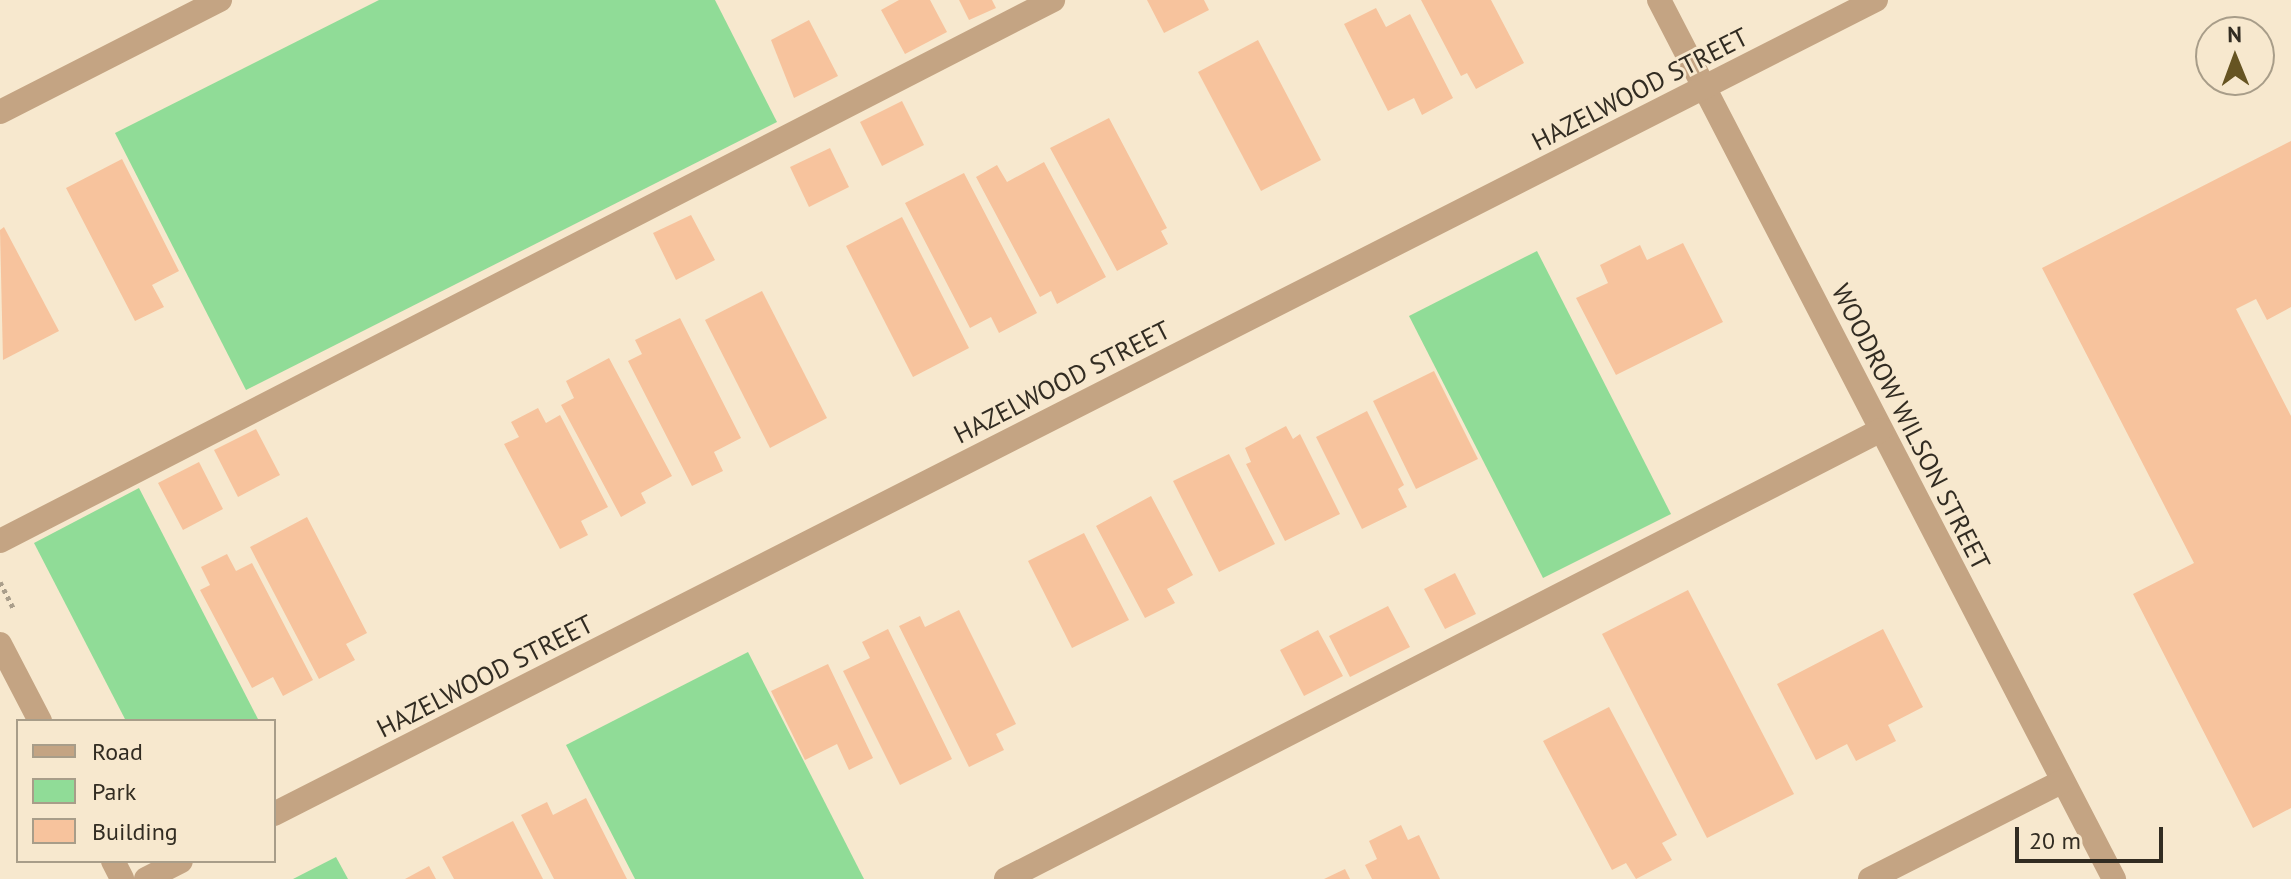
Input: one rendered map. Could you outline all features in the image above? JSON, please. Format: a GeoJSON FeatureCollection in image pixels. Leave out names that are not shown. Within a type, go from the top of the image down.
{"type":"FeatureCollection","features":[{"type":"Feature","properties":{"kind":"street"},"geometry":{"type":"LineString","coordinates":[[0,112],[220,0]]}},
{"type":"Feature","properties":{"kind":"street"},"geometry":{"type":"LineString","coordinates":[[0,541],[1053,0]]}},
{"type":"Feature","properties":{"kind":"street","name":"WOODROW WILSON STREET"},"geometry":{"type":"LineString","coordinates":[[1659,0],[2114,879]]}},
{"type":"Feature","properties":{"kind":"street","name":"HAZELWOOD STREET"},"geometry":{"type":"LineString","coordinates":[[276,813],[1876,0]]}},
{"type":"Feature","properties":{"kind":"street"},"geometry":{"type":"LineString","coordinates":[[1006,879],[1881,430]]}},
{"type":"Feature","properties":{"kind":"street"},"geometry":{"type":"LineString","coordinates":[[0,644],[39,719]]}},
{"type":"Feature","properties":{"kind":"street"},"geometry":{"type":"LineString","coordinates":[[1870,879],[2063,781]]}},
{"type":"Feature","properties":{"kind":"street"},"geometry":{"type":"LineString","coordinates":[[146,879],[177,863]]}},
{"type":"Feature","properties":{"kind":"green space"},"geometry":{"type":"Polygon","coordinates":[[[379,0],[715,0],[777,122],[246,390],[115,133],[379,0]]]}},
{"type":"Feature","properties":{"kind":"green space"},"geometry":{"type":"Polygon","coordinates":[[[1537,251],[1671,514],[1543,578],[1409,316],[1537,251]]]}},
{"type":"Feature","properties":{"kind":"green space"},"geometry":{"type":"Polygon","coordinates":[[[139,488],[258,719],[125,719],[34,543],[139,488]]]}},
{"type":"Feature","properties":{"kind":"green space"},"geometry":{"type":"Polygon","coordinates":[[[748,652],[864,879],[635,879],[566,745],[748,652]]]}},
{"type":"Feature","properties":{"kind":"green space"},"geometry":{"type":"Polygon","coordinates":[[[336,857],[348,879],[293,879],[336,857]]]}},
{"type":"Feature","properties":{"kind":"building"},"geometry":{"type":"Polygon","coordinates":[[[899,0],[930,0],[947,32],[905,54],[881,10],[899,0]]]}},
{"type":"Feature","properties":{"kind":"building"},"geometry":{"type":"Polygon","coordinates":[[[959,0],[992,0],[996,8],[969,20],[959,0]]]}},
{"type":"Feature","properties":{"kind":"building"},"geometry":{"type":"Polygon","coordinates":[[[1147,0],[1204,0],[1209,10],[1164,33],[1147,0]]]}},
{"type":"Feature","properties":{"kind":"building"},"geometry":{"type":"Polygon","coordinates":[[[1421,0],[1491,0],[1524,63],[1476,89],[1467,73],[1461,76],[1421,0]]]}},
{"type":"Feature","properties":{"kind":"building"},"geometry":{"type":"Polygon","coordinates":[[[1376,8],[1386,27],[1410,14],[1453,98],[1422,115],[1414,98],[1388,111],[1344,24],[1376,8]]]}},
{"type":"Feature","properties":{"kind":"building"},"geometry":{"type":"Polygon","coordinates":[[[809,20],[838,76],[794,98],[771,40],[809,20]]]}},
{"type":"Feature","properties":{"kind":"building"},"geometry":{"type":"Polygon","coordinates":[[[1258,40],[1321,160],[1261,191],[1198,72],[1258,40]]]}},
{"type":"Feature","properties":{"kind":"building"},"geometry":{"type":"Polygon","coordinates":[[[902,101],[924,145],[882,166],[860,122],[902,101]]]}},
{"type":"Feature","properties":{"kind":"building"},"geometry":{"type":"Polygon","coordinates":[[[1109,118],[1167,228],[1161,231],[1168,244],[1117,271],[1050,148],[1109,118]]]}},
{"type":"Feature","properties":{"kind":"building"},"geometry":{"type":"Polygon","coordinates":[[[2291,141],[2291,307],[2267,320],[2256,299],[2236,309],[2291,416],[2291,808],[2253,828],[2133,594],[2194,563],[2042,268],[2291,141]]]}},
{"type":"Feature","properties":{"kind":"building"},"geometry":{"type":"Polygon","coordinates":[[[830,148],[849,187],[809,207],[790,167],[830,148]]]}},
{"type":"Feature","properties":{"kind":"building"},"geometry":{"type":"Polygon","coordinates":[[[122,159],[179,271],[152,285],[164,307],[135,321],[66,188],[122,159]]]}},
{"type":"Feature","properties":{"kind":"building"},"geometry":{"type":"Polygon","coordinates":[[[1044,162],[1106,277],[1057,304],[1051,291],[1040,297],[976,177],[997,165],[1007,182],[1044,162]]]}},
{"type":"Feature","properties":{"kind":"building"},"geometry":{"type":"Polygon","coordinates":[[[964,173],[1037,313],[999,333],[991,317],[970,328],[905,203],[964,173]]]}},
{"type":"Feature","properties":{"kind":"building"},"geometry":{"type":"Polygon","coordinates":[[[691,215],[715,260],[676,280],[653,233],[691,215]]]}},
{"type":"Feature","properties":{"kind":"building"},"geometry":{"type":"Polygon","coordinates":[[[902,217],[969,348],[913,377],[846,246],[902,217]]]}},
{"type":"Feature","properties":{"kind":"building"},"geometry":{"type":"Polygon","coordinates":[[[4,227],[59,331],[3,360],[0,230],[4,227]]]}},
{"type":"Feature","properties":{"kind":"building"},"geometry":{"type":"Polygon","coordinates":[[[1683,243],[1723,322],[1616,375],[1576,298],[1608,283],[1600,265],[1640,245],[1647,260],[1683,243]]]}},
{"type":"Feature","properties":{"kind":"building"},"geometry":{"type":"Polygon","coordinates":[[[762,291],[827,418],[770,448],[705,320],[762,291]]]}},
{"type":"Feature","properties":{"kind":"building"},"geometry":{"type":"Polygon","coordinates":[[[680,318],[741,438],[714,452],[723,471],[692,486],[628,361],[642,354],[635,340],[680,318]]]}},
{"type":"Feature","properties":{"kind":"building"},"geometry":{"type":"Polygon","coordinates":[[[609,358],[672,476],[641,493],[646,503],[621,517],[561,405],[574,398],[566,381],[609,358]]]}},
{"type":"Feature","properties":{"kind":"building"},"geometry":{"type":"Polygon","coordinates":[[[1434,371],[1478,459],[1416,489],[1373,401],[1434,371]]]}},
{"type":"Feature","properties":{"kind":"building"},"geometry":{"type":"Polygon","coordinates":[[[538,408],[546,423],[560,415],[608,507],[581,521],[588,535],[560,549],[504,444],[519,437],[511,422],[538,408]]]}},
{"type":"Feature","properties":{"kind":"building"},"geometry":{"type":"Polygon","coordinates":[[[1367,411],[1404,485],[1398,489],[1407,507],[1362,529],[1316,437],[1367,411]]]}},
{"type":"Feature","properties":{"kind":"building"},"geometry":{"type":"Polygon","coordinates":[[[1286,426],[1293,439],[1300,434],[1340,514],[1285,541],[1246,464],[1251,462],[1245,448],[1286,426]]]}},
{"type":"Feature","properties":{"kind":"building"},"geometry":{"type":"Polygon","coordinates":[[[256,429],[280,475],[238,497],[214,450],[256,429]]]}},
{"type":"Feature","properties":{"kind":"building"},"geometry":{"type":"Polygon","coordinates":[[[1229,454],[1275,544],[1219,572],[1173,481],[1229,454]]]}},
{"type":"Feature","properties":{"kind":"building"},"geometry":{"type":"Polygon","coordinates":[[[199,462],[223,509],[183,530],[158,483],[199,462]]]}},
{"type":"Feature","properties":{"kind":"building"},"geometry":{"type":"Polygon","coordinates":[[[1151,496],[1193,575],[1167,589],[1175,603],[1145,618],[1096,526],[1151,496]]]}},
{"type":"Feature","properties":{"kind":"building"},"geometry":{"type":"Polygon","coordinates":[[[307,517],[367,633],[346,644],[355,660],[319,679],[250,547],[307,517]]]}},
{"type":"Feature","properties":{"kind":"building"},"geometry":{"type":"Polygon","coordinates":[[[1084,533],[1129,620],[1072,648],[1028,561],[1084,533]]]}},
{"type":"Feature","properties":{"kind":"building"},"geometry":{"type":"Polygon","coordinates":[[[227,554],[236,571],[252,563],[313,680],[283,696],[273,677],[252,688],[200,590],[210,585],[201,567],[227,554]]]}},
{"type":"Feature","properties":{"kind":"building"},"geometry":{"type":"Polygon","coordinates":[[[1455,573],[1476,614],[1445,629],[1424,589],[1455,573]]]}},
{"type":"Feature","properties":{"kind":"building"},"geometry":{"type":"Polygon","coordinates":[[[1688,590],[1794,794],[1707,838],[1602,634],[1688,590]]]}},
{"type":"Feature","properties":{"kind":"building"},"geometry":{"type":"Polygon","coordinates":[[[1388,606],[1410,647],[1350,677],[1329,636],[1388,606]]]}},
{"type":"Feature","properties":{"kind":"building"},"geometry":{"type":"Polygon","coordinates":[[[959,610],[1016,724],[996,734],[1004,750],[969,767],[899,626],[920,616],[925,627],[959,610]]]}},
{"type":"Feature","properties":{"kind":"building"},"geometry":{"type":"Polygon","coordinates":[[[888,629],[952,759],[900,785],[843,671],[870,658],[862,642],[888,629]]]}},
{"type":"Feature","properties":{"kind":"building"},"geometry":{"type":"Polygon","coordinates":[[[1883,629],[1923,707],[1888,725],[1896,741],[1856,761],[1847,744],[1816,760],[1777,684],[1883,629]]]}},
{"type":"Feature","properties":{"kind":"building"},"geometry":{"type":"Polygon","coordinates":[[[1318,630],[1343,676],[1304,696],[1280,650],[1318,630]]]}},
{"type":"Feature","properties":{"kind":"building"},"geometry":{"type":"Polygon","coordinates":[[[828,664],[873,758],[849,770],[837,744],[805,760],[771,691],[828,664]]]}},
{"type":"Feature","properties":{"kind":"building"},"geometry":{"type":"Polygon","coordinates":[[[1609,707],[1677,835],[1662,843],[1672,860],[1636,879],[1626,863],[1612,870],[1543,741],[1609,707]]]}},
{"type":"Feature","properties":{"kind":"building"},"geometry":{"type":"Polygon","coordinates":[[[586,798],[627,879],[554,879],[521,815],[547,802],[553,815],[586,798]]]}},
{"type":"Feature","properties":{"kind":"building"},"geometry":{"type":"Polygon","coordinates":[[[513,821],[543,879],[454,879],[442,857],[513,821]]]}},
{"type":"Feature","properties":{"kind":"building"},"geometry":{"type":"Polygon","coordinates":[[[1401,825],[1408,840],[1419,835],[1440,879],[1372,879],[1365,865],[1377,859],[1369,841],[1401,825]]]}},
{"type":"Feature","properties":{"kind":"building"},"geometry":{"type":"Polygon","coordinates":[[[429,866],[436,879],[405,879],[429,866]]]}},
{"type":"Feature","properties":{"kind":"building"},"geometry":{"type":"Polygon","coordinates":[[[1345,869],[1350,879],[1324,879],[1345,869]]]}}]}
